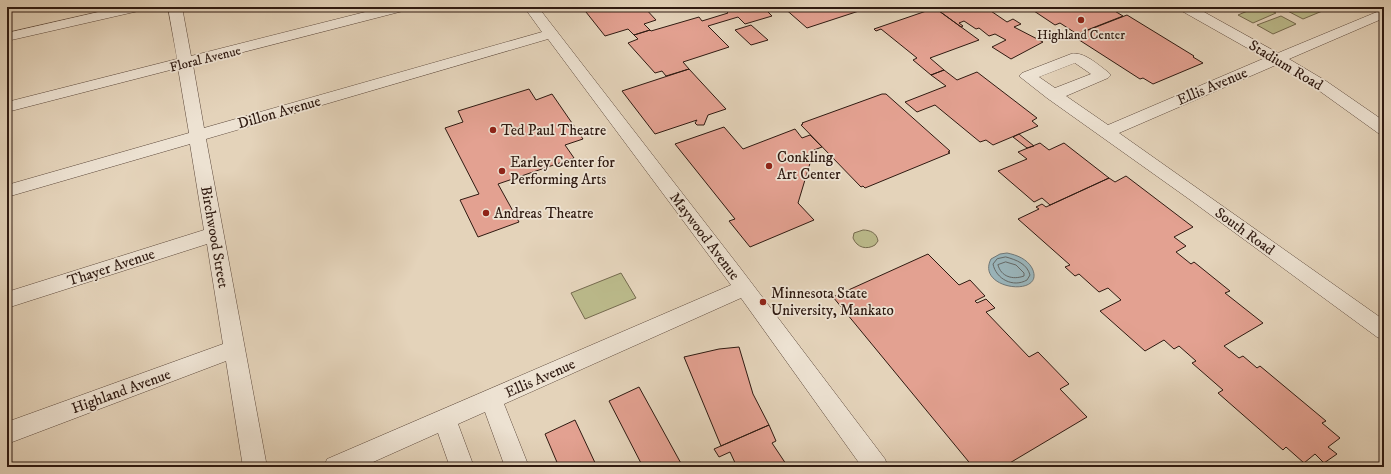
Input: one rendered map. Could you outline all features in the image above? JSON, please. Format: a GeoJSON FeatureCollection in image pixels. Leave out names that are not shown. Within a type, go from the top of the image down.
{"type":"FeatureCollection","features":[{"type":"Feature","properties":{"kind":"street"},"geometry":{"type":"LineString","coordinates":[[7,37],[78,14],[138,7]]}},
{"type":"Feature","properties":{"kind":"street","name":"Birchwood Street"},"geometry":{"type":"LineString","coordinates":[[175,7],[255,467]]}},
{"type":"Feature","properties":{"kind":"street","name":"Floral Avenue"},"geometry":{"type":"LineString","coordinates":[[7,107],[402,7]]}},
{"type":"Feature","properties":{"kind":"street","name":"Maywood Avenue"},"geometry":{"type":"LineString","coordinates":[[531,7],[744,288],[876,467]]}},
{"type":"Feature","properties":{"kind":"street","name":"Stadium Road"},"geometry":{"type":"LineString","coordinates":[[1185,7],[1320,84],[1384,129]]}},
{"type":"Feature","properties":{"kind":"street","name":"Ellis Avenue"},"geometry":{"type":"LineString","coordinates":[[1106,132],[1384,13]]}},
{"type":"Feature","properties":{"kind":"street","name":"Dillon Avenue"},"geometry":{"type":"LineString","coordinates":[[7,191],[552,34]]}},
{"type":"Feature","properties":{"kind":"street","name":"South Road"},"geometry":{"type":"LineString","coordinates":[[1053,95],[1384,331]]}},
{"type":"Feature","properties":{"kind":"street","name":"Thayer Avenue"},"geometry":{"type":"LineString","coordinates":[[7,300],[214,234]]}},
{"type":"Feature","properties":{"kind":"street","name":"Ellis Avenue"},"geometry":{"type":"LineString","coordinates":[[336,467],[744,288]]}},
{"type":"Feature","properties":{"kind":"street","name":"Highland Avenue"},"geometry":{"type":"LineString","coordinates":[[7,433],[234,349]]}},
{"type":"Feature","properties":{"kind":"street"},"geometry":{"type":"LineString","coordinates":[[491,399],[516,467]]}},
{"type":"Feature","properties":{"kind":"street"},"geometry":{"type":"LineString","coordinates":[[445,419],[462,467]]}},
{"type":"Feature","properties":{"kind":"shaded area"},"geometry":{"type":"Polygon","coordinates":[[[1257,7],[1264,7],[1276,13],[1253,23],[1238,15],[1257,7]]]}},
{"type":"Feature","properties":{"kind":"shaded area"},"geometry":{"type":"Polygon","coordinates":[[[1280,7],[1332,7],[1303,19],[1280,7]]]}},
{"type":"Feature","properties":{"kind":"shaded area"},"geometry":{"type":"Polygon","coordinates":[[[1281,16],[1296,24],[1273,34],[1257,25],[1281,16]]]}},
{"type":"Feature","properties":{"kind":"shaded area"},"geometry":{"type":"Polygon","coordinates":[[[863,230],[871,231],[875,234],[878,241],[872,247],[862,247],[857,244],[853,238],[854,233],[863,230]]]}},
{"type":"Feature","properties":{"kind":"shaded area"},"geometry":{"type":"Polygon","coordinates":[[[621,273],[636,298],[585,319],[571,293],[621,273]]]}},
{"type":"Feature","properties":{"kind":"water"},"geometry":{"type":"Polygon","coordinates":[[[1007,253],[1021,258],[1030,265],[1034,277],[1030,284],[1021,287],[1011,286],[1001,283],[993,278],[989,270],[991,259],[1000,254],[1007,253]]]}},
{"type":"Feature","properties":{"kind":"building"},"geometry":{"type":"Polygon","coordinates":[[[582,7],[644,7],[656,20],[644,24],[650,30],[634,35],[628,29],[605,36],[582,7]]]}},
{"type":"Feature","properties":{"kind":"building"},"geometry":{"type":"Polygon","coordinates":[[[773,7],[765,9],[772,16],[745,24],[738,17],[708,26],[729,47],[683,62],[689,69],[666,76],[662,71],[655,73],[628,43],[638,39],[634,35],[650,30],[651,31],[699,17],[702,21],[728,13],[723,8],[773,7]]]}},
{"type":"Feature","properties":{"kind":"building"},"geometry":{"type":"Polygon","coordinates":[[[783,7],[863,7],[865,9],[807,28],[783,7]]]}},
{"type":"Feature","properties":{"kind":"building"},"geometry":{"type":"Polygon","coordinates":[[[985,7],[1007,22],[1013,19],[1021,24],[1014,27],[1043,42],[1011,59],[992,47],[1006,40],[995,34],[989,36],[979,28],[976,29],[964,21],[959,23],[963,26],[961,27],[935,8],[985,7]]]}},
{"type":"Feature","properties":{"kind":"building","name":"Highland Center"},"geometry":{"type":"Polygon","coordinates":[[[1028,7],[1108,7],[1123,16],[1077,34],[1060,23],[1055,25],[1028,7]]]}},
{"type":"Feature","properties":{"kind":"building"},"geometry":{"type":"Polygon","coordinates":[[[935,8],[979,40],[930,58],[944,70],[931,75],[913,60],[917,58],[881,29],[876,31],[874,29],[935,8]]]}},
{"type":"Feature","properties":{"kind":"building"},"geometry":{"type":"Polygon","coordinates":[[[1127,15],[1203,63],[1153,84],[1143,78],[1140,79],[1073,36],[1127,15]]]}},
{"type":"Feature","properties":{"kind":"building"},"geometry":{"type":"Polygon","coordinates":[[[751,25],[768,40],[751,45],[735,30],[751,25]]]}},
{"type":"Feature","properties":{"kind":"building"},"geometry":{"type":"Polygon","coordinates":[[[689,69],[726,109],[708,115],[704,125],[697,125],[695,123],[697,120],[655,134],[622,91],[689,69]]]}},
{"type":"Feature","properties":{"kind":"building"},"geometry":{"type":"Polygon","coordinates":[[[944,70],[957,80],[977,72],[1037,118],[1032,121],[1038,126],[993,145],[986,140],[980,142],[935,105],[917,112],[905,102],[946,86],[931,75],[944,70]]]}},
{"type":"Feature","properties":{"kind":"building","name":"Earley Center for Performing Arts"},"geometry":{"type":"Polygon","coordinates":[[[529,89],[536,100],[552,94],[583,139],[565,145],[574,158],[498,184],[519,222],[478,237],[460,200],[479,194],[445,128],[463,122],[458,111],[529,89]]]}},
{"type":"Feature","properties":{"kind":"building"},"geometry":{"type":"Polygon","coordinates":[[[882,94],[886,94],[950,151],[948,152],[950,153],[865,188],[863,186],[861,187],[801,125],[803,124],[802,123],[882,94]]]}},
{"type":"Feature","properties":{"kind":"building"},"geometry":{"type":"Polygon","coordinates":[[[724,127],[743,149],[795,129],[802,138],[810,135],[822,147],[814,150],[798,203],[814,220],[750,247],[729,221],[735,219],[675,144],[724,127]]]}},
{"type":"Feature","properties":{"kind":"building"},"geometry":{"type":"Polygon","coordinates":[[[1019,134],[1034,146],[1027,148],[1013,137],[1019,134]]]}},
{"type":"Feature","properties":{"kind":"building"},"geometry":{"type":"Polygon","coordinates":[[[1040,143],[1049,150],[1064,143],[1109,178],[1050,205],[1042,198],[1034,202],[998,171],[1027,159],[1018,152],[1040,143]]]}},
{"type":"Feature","properties":{"kind":"building"},"geometry":{"type":"Polygon","coordinates":[[[1126,176],[1193,227],[1174,237],[1186,246],[1176,252],[1191,264],[1194,262],[1230,291],[1225,293],[1263,323],[1224,346],[1239,358],[1243,356],[1257,368],[1260,366],[1326,421],[1322,423],[1340,438],[1328,447],[1337,454],[1324,463],[1315,454],[1304,463],[1286,447],[1283,450],[1218,393],[1223,390],[1192,363],[1196,361],[1179,346],[1174,349],[1164,340],[1145,351],[1100,311],[1121,300],[1108,288],[1099,292],[1079,274],[1075,276],[1065,267],[1070,265],[1018,219],[1039,209],[1036,207],[1042,204],[1046,207],[1109,178],[1115,182],[1126,176]]]}},
{"type":"Feature","properties":{"kind":"building"},"geometry":{"type":"Polygon","coordinates":[[[928,254],[959,285],[970,280],[985,296],[975,301],[977,303],[986,299],[995,308],[986,312],[1029,357],[1038,352],[1069,384],[1060,389],[1087,417],[1003,467],[973,467],[833,297],[928,254]]]}},
{"type":"Feature","properties":{"kind":"building"},"geometry":{"type":"Polygon","coordinates":[[[739,347],[753,394],[769,425],[721,446],[684,357],[719,349],[739,347]]]}},
{"type":"Feature","properties":{"kind":"building"},"geometry":{"type":"Polygon","coordinates":[[[639,387],[683,467],[643,467],[609,401],[639,387]]]}},
{"type":"Feature","properties":{"kind":"building"},"geometry":{"type":"Polygon","coordinates":[[[575,420],[597,467],[559,467],[545,434],[575,420]]]}},
{"type":"Feature","properties":{"kind":"building"},"geometry":{"type":"Polygon","coordinates":[[[769,425],[776,441],[772,443],[788,467],[737,467],[730,452],[719,457],[714,449],[769,425]]]}},
{"type":"Feature","properties":{"kind":"place","name":"Highland Center"},"geometry":{"type":"Point","coordinates":[1081,20]}},
{"type":"Feature","properties":{"kind":"place","name":"Ted Paul Theatre"},"geometry":{"type":"Point","coordinates":[493,130]}},
{"type":"Feature","properties":{"kind":"place","name":"Conkling Art Center"},"geometry":{"type":"Point","coordinates":[769,166]}},
{"type":"Feature","properties":{"kind":"place","name":"Earley Center for Performing Arts"},"geometry":{"type":"Point","coordinates":[502,171]}},
{"type":"Feature","properties":{"kind":"place","name":"Andreas Theatre"},"geometry":{"type":"Point","coordinates":[486,213]}},
{"type":"Feature","properties":{"kind":"place","name":"Minnesota State University, Mankato"},"geometry":{"type":"Point","coordinates":[763,302]}}]}
